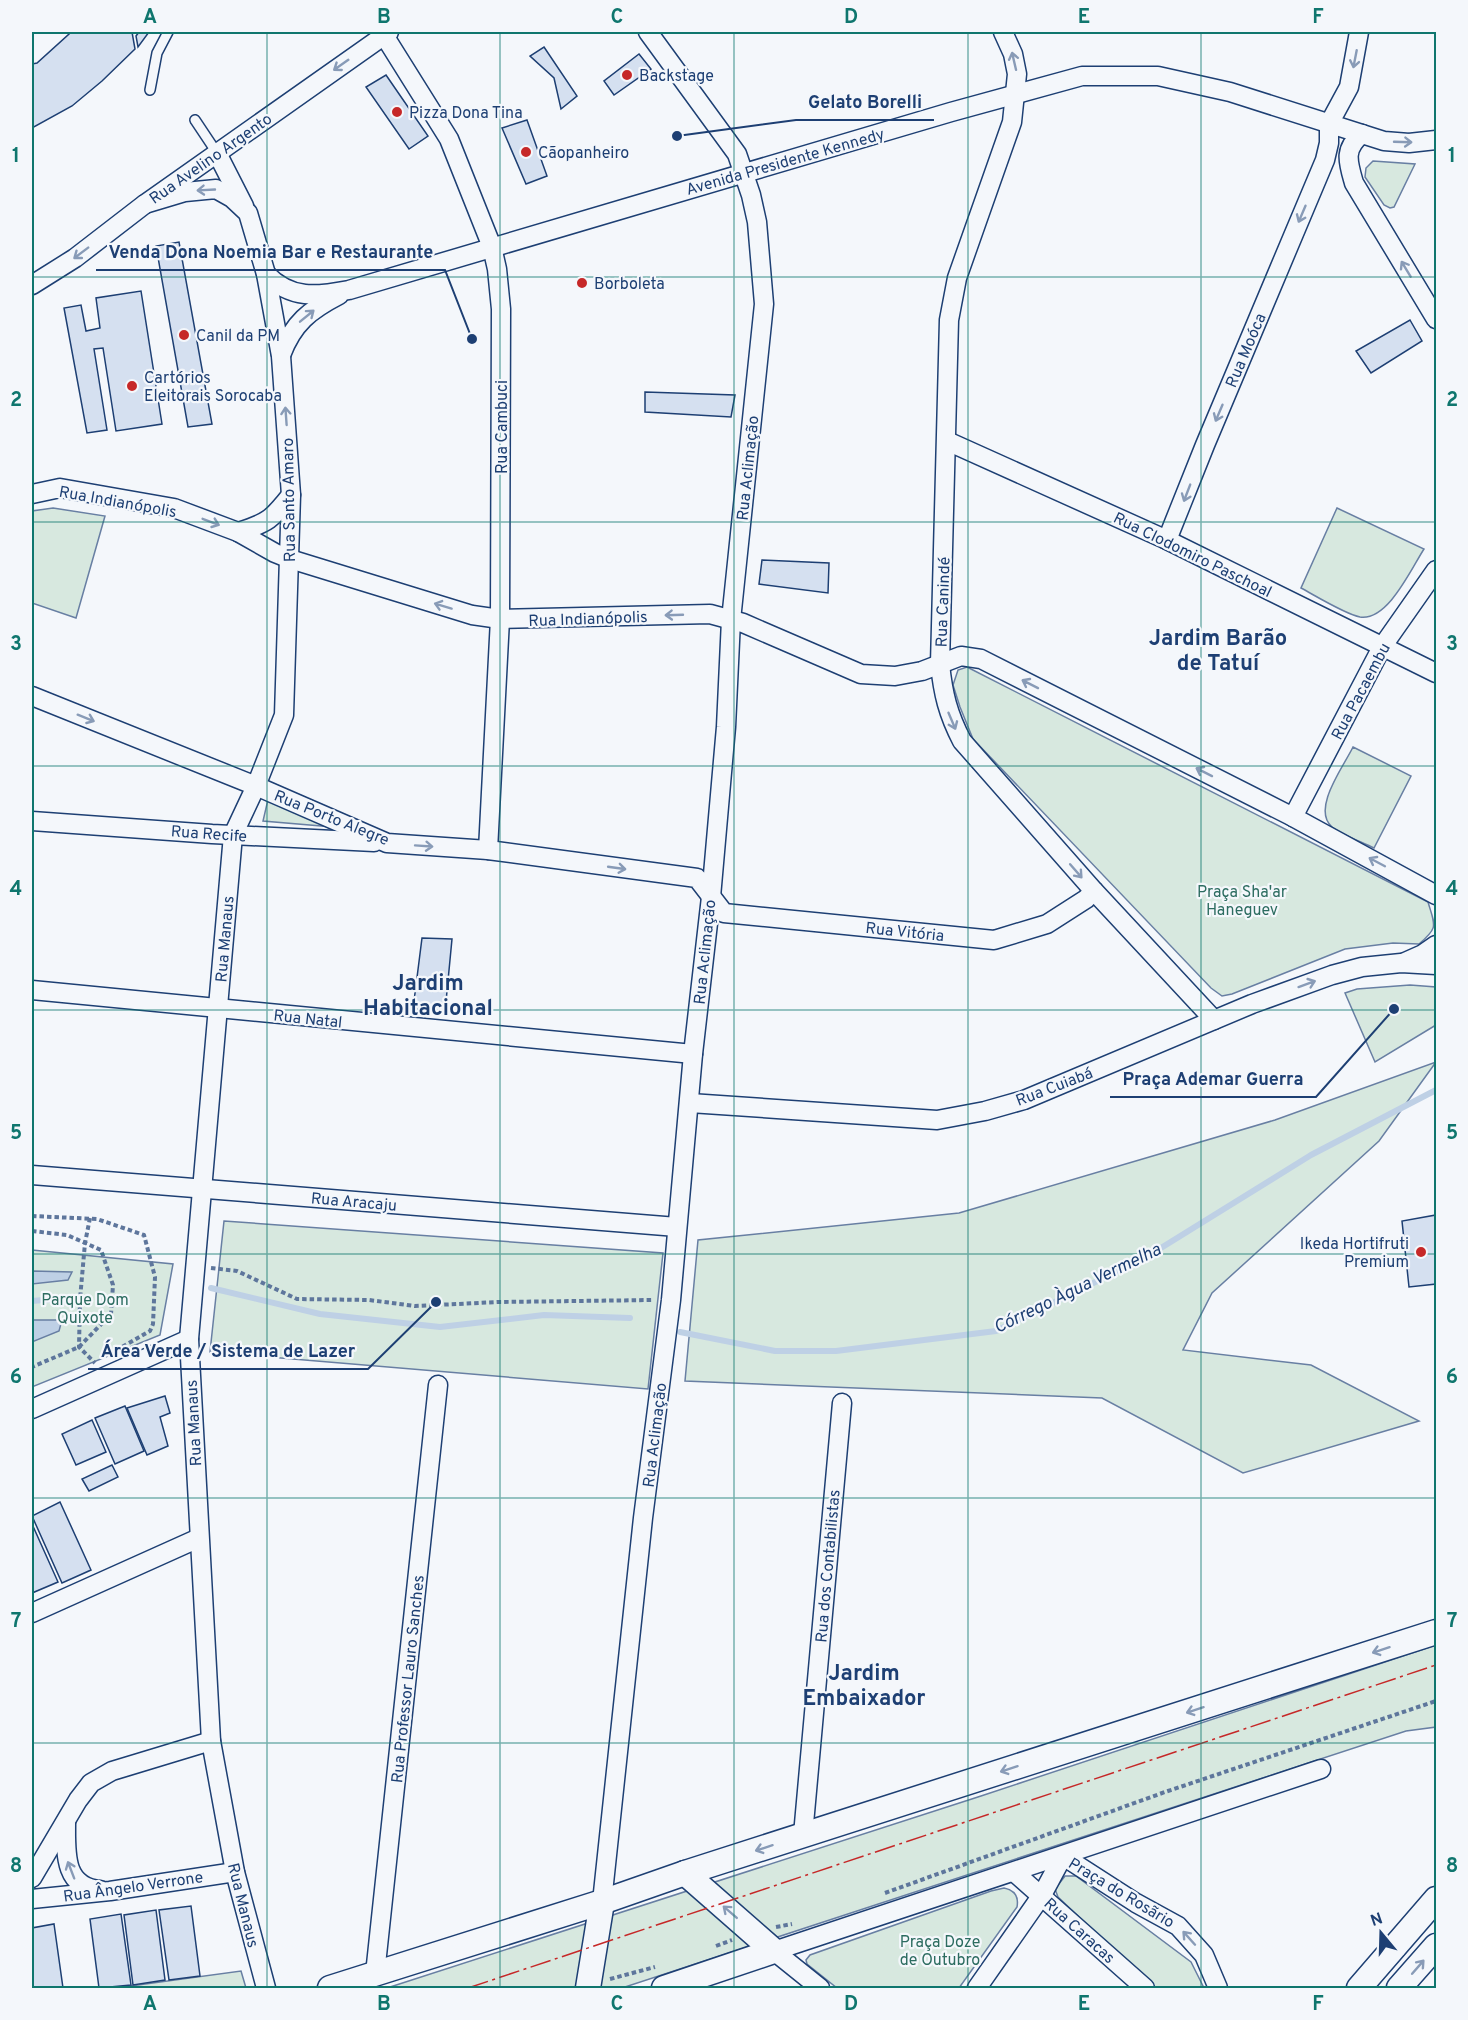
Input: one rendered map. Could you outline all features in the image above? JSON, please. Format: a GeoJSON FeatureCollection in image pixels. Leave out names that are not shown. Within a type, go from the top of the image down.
{"type":"FeatureCollection","features":[{"type":"Feature","properties":{"kind":"street","name":"Rua Aclimação"},"geometry":{"type":"LineString","coordinates":[[602,1902],[642,1530],[671,1300],[726,727],[731,620],[764,304],[757,222],[737,154],[648,32]]}},
{"type":"Feature","properties":{"kind":"street","name":"Rua Canindé"},"geometry":{"type":"LineString","coordinates":[[1003,32],[1013,54],[1017,74],[1012,122],[957,278],[949,320],[940,664],[943,695],[951,720],[962,741],[1094,891],[1214,1020]]}},
{"type":"Feature","properties":{"kind":"street","name":"Rua Moóca"},"geometry":{"type":"LineString","coordinates":[[1167,540],[1325,160],[1329,143],[1329,124],[1349,87],[1359,32]]}},
{"type":"Feature","properties":{"kind":"street","name":"Rua Avelino Argento"},"geometry":{"type":"LineString","coordinates":[[32,285],[75,258],[145,204],[385,33]]}},
{"type":"Feature","properties":{"kind":"street","name":"Rua Cambuci"},"geometry":{"type":"LineString","coordinates":[[385,33],[449,139],[492,247],[497,269],[501,309],[500,619],[488,850]]}},
{"type":"Feature","properties":{"kind":"street","name":"Avenida Presidente Kennedy"},"geometry":{"type":"LineString","coordinates":[[266,274],[286,291],[308,295],[349,290],[1016,93],[1082,76],[1158,76],[1230,92],[1384,141],[1437,140]]}},
{"type":"Feature","properties":{"kind":"street","name":"Rua Moóca"},"geometry":{"type":"LineString","coordinates":[[1349,87],[1357,133]]}},
{"type":"Feature","properties":{"kind":"street"},"geometry":{"type":"LineString","coordinates":[[1305,117],[1317,127],[1322,137],[1325,160]]}},
{"type":"Feature","properties":{"kind":"street"},"geometry":{"type":"LineString","coordinates":[[1357,133],[1349,150],[1348,162],[1354,183],[1437,320]]}},
{"type":"Feature","properties":{"kind":"street","name":"Rua Santo Amaro"},"geometry":{"type":"LineString","coordinates":[[217,153],[248,213],[266,274],[281,356],[291,495],[284,714],[256,786]]}},
{"type":"Feature","properties":{"kind":"street"},"geometry":{"type":"LineString","coordinates":[[1318,178],[1336,175],[1354,183]]}},
{"type":"Feature","properties":{"kind":"street"},"geometry":{"type":"LineString","coordinates":[[145,204],[185,192],[216,189],[232,198],[248,213]]}},
{"type":"Feature","properties":{"kind":"street","name":"Avenida Presidente Kennedy"},"geometry":{"type":"LineString","coordinates":[[281,356],[296,325],[326,302],[349,290]]}},
{"type":"Feature","properties":{"kind":"street","name":"Rua Clodomiro Paschoal"},"geometry":{"type":"LineString","coordinates":[[947,441],[1167,540],[1437,673]]}},
{"type":"Feature","properties":{"kind":"street","name":"Rua Indianópolis"},"geometry":{"type":"LineString","coordinates":[[32,494],[60,488],[174,508],[238,532],[290,559],[472,615],[500,619],[710,614],[743,623],[861,674],[895,676],[922,671],[961,656],[981,659],[1293,817],[1434,895]]}},
{"type":"Feature","properties":{"kind":"street"},"geometry":{"type":"LineString","coordinates":[[238,532],[260,526],[274,517],[291,495]]}},
{"type":"Feature","properties":{"kind":"street","name":"Rua Pacaembu"},"geometry":{"type":"LineString","coordinates":[[1293,817],[1382,647],[1437,570]]}},
{"type":"Feature","properties":{"kind":"street","name":"Rua Porto Alegre"},"geometry":{"type":"LineString","coordinates":[[32,696],[256,786],[387,843],[488,850],[697,878],[711,897]]}},
{"type":"Feature","properties":{"kind":"street","name":"Rua Manaus"},"geometry":{"type":"LineString","coordinates":[[256,786],[233,835],[189,1339],[212,1741],[235,1872],[266,1989]]}},
{"type":"Feature","properties":{"kind":"street","name":"Rua Recife"},"geometry":{"type":"LineString","coordinates":[[32,820],[233,835],[387,843]]}},
{"type":"Feature","properties":{"kind":"street","name":"Rua Vitória"},"geometry":{"type":"LineString","coordinates":[[711,897],[724,913],[994,940],[1047,924],[1086,899],[1094,891]]}},
{"type":"Feature","properties":{"kind":"street","name":"Rua Cuiabá"},"geometry":{"type":"LineString","coordinates":[[1401,963],[1437,945]]}},
{"type":"Feature","properties":{"kind":"street","name":"Rua Cuiabá"},"geometry":{"type":"LineString","coordinates":[[690,1103],[937,1120],[985,1111],[1024,1100],[1252,1004],[1332,975],[1401,963],[1437,965]]}},
{"type":"Feature","properties":{"kind":"street","name":"Rua Natal"},"geometry":{"type":"LineString","coordinates":[[32,990],[693,1054]]}},
{"type":"Feature","properties":{"kind":"street","name":"Rua Aracaju"},"geometry":{"type":"LineString","coordinates":[[32,1175],[677,1227]]}},
{"type":"Feature","properties":{"kind":"street"},"geometry":{"type":"LineString","coordinates":[[32,1409],[88,1374],[189,1339]]}},
{"type":"Feature","properties":{"kind":"street","name":"Rua Professor Lauro Sanches"},"geometry":{"type":"LineString","coordinates":[[375,1974],[438,1384]]}},
{"type":"Feature","properties":{"kind":"street","name":"Rua dos Contabilistas"},"geometry":{"type":"LineString","coordinates":[[803,1835],[842,1403]]}},
{"type":"Feature","properties":{"kind":"street"},"geometry":{"type":"LineString","coordinates":[[32,1613],[199,1538]]}},
{"type":"Feature","properties":{"kind":"street"},"geometry":{"type":"LineString","coordinates":[[330,1989],[1437,1632]]}},
{"type":"Feature","properties":{"kind":"street"},"geometry":{"type":"LineString","coordinates":[[32,1878],[78,1800],[91,1783],[112,1770],[212,1741]]}},
{"type":"Feature","properties":{"kind":"street"},"geometry":{"type":"LineString","coordinates":[[661,1978],[774,1951],[1321,1769]]}},
{"type":"Feature","properties":{"kind":"street"},"geometry":{"type":"LineString","coordinates":[[66,1821],[68,1866],[75,1879],[89,1889],[110,1892]]}},
{"type":"Feature","properties":{"kind":"street"},"geometry":{"type":"LineString","coordinates":[[1089,1875],[1098,1850],[1108,1841]]}},
{"type":"Feature","properties":{"kind":"street"},"geometry":{"type":"LineString","coordinates":[[977,1989],[1041,1895],[1063,1856]]}},
{"type":"Feature","properties":{"kind":"street","name":"Praça do Rosãrio"},"geometry":{"type":"LineString","coordinates":[[1063,1856],[1089,1875],[1178,1926],[1204,1955],[1218,1989]]}},
{"type":"Feature","properties":{"kind":"street","name":"Rua Ângelo Verrone"},"geometry":{"type":"LineString","coordinates":[[32,1899],[110,1892],[235,1872]]}},
{"type":"Feature","properties":{"kind":"street","name":"Rua Caracas"},"geometry":{"type":"LineString","coordinates":[[1014,1872],[1145,1989]]}},
{"type":"Feature","properties":{"kind":"street"},"geometry":{"type":"LineString","coordinates":[[685,1873],[820,1989]]}},
{"type":"Feature","properties":{"kind":"street"},"geometry":{"type":"LineString","coordinates":[[1359,1989],[1437,1899]]}},
{"type":"Feature","properties":{"kind":"street"},"geometry":{"type":"LineString","coordinates":[[588,1986],[602,1902]]}},
{"type":"Feature","properties":{"kind":"street"},"geometry":{"type":"LineString","coordinates":[[1399,1989],[1437,1946]]}},
{"type":"Feature","properties":{"kind":"lane"},"geometry":{"type":"LineString","coordinates":[[150,90],[157,52],[168,32]]}},
{"type":"Feature","properties":{"kind":"lane"},"geometry":{"type":"LineString","coordinates":[[195,120],[217,153]]}},
{"type":"Feature","properties":{"kind":"path"},"geometry":{"type":"LineString","coordinates":[[32,1216],[97,1219],[144,1235],[155,1277],[153,1324],[150,1331],[113,1351]]}},
{"type":"Feature","properties":{"kind":"path"},"geometry":{"type":"LineString","coordinates":[[90,1218],[85,1243],[80,1299],[80,1347],[95,1361]]}},
{"type":"Feature","properties":{"kind":"path"},"geometry":{"type":"LineString","coordinates":[[32,1232],[67,1235],[101,1250],[113,1285],[111,1314],[80,1347],[32,1367]]}},
{"type":"Feature","properties":{"kind":"path"},"geometry":{"type":"LineString","coordinates":[[195,1267],[237,1271],[297,1299],[369,1300],[414,1306],[499,1302],[671,1300]]}},
{"type":"Feature","properties":{"kind":"path"},"geometry":{"type":"LineString","coordinates":[[88,1374],[95,1361]]}},
{"type":"Feature","properties":{"kind":"path"},"geometry":{"type":"LineString","coordinates":[[88,1374],[95,1361]]}},
{"type":"Feature","properties":{"kind":"path"},"geometry":{"type":"LineString","coordinates":[[876,1896],[1165,1791],[1437,1701]]}},
{"type":"Feature","properties":{"kind":"path"},"geometry":{"type":"LineString","coordinates":[[711,1948],[754,1932],[798,1922]]}},
{"type":"Feature","properties":{"kind":"path"},"geometry":{"type":"LineString","coordinates":[[588,1986],[661,1978]]}},
{"type":"Feature","properties":{"kind":"green space"},"geometry":{"type":"Polygon","coordinates":[[[1373,161],[1415,164],[1394,207],[1384,205],[1365,177],[1366,168],[1373,161]]]}},
{"type":"Feature","properties":{"kind":"green space"},"geometry":{"type":"Polygon","coordinates":[[[53,508],[105,516],[76,618],[32,603],[32,511],[53,508]]]}},
{"type":"Feature","properties":{"kind":"green space"},"geometry":{"type":"Polygon","coordinates":[[[1337,508],[1424,549],[1398,592],[1380,611],[1370,616],[1360,617],[1347,612],[1301,588],[1337,508]]]}},
{"type":"Feature","properties":{"kind":"green space","name":"Praça Sha'ar Haneguev"},"geometry":{"type":"Polygon","coordinates":[[[967,667],[1428,902],[1434,921],[1430,934],[1419,944],[1393,943],[1345,949],[1222,996],[1211,988],[973,739],[953,685],[958,670],[967,667]]]}},
{"type":"Feature","properties":{"kind":"green space"},"geometry":{"type":"Polygon","coordinates":[[[1353,747],[1411,776],[1374,848],[1332,827],[1325,810],[1331,787],[1353,747]]]}},
{"type":"Feature","properties":{"kind":"green space"},"geometry":{"type":"Polygon","coordinates":[[[269,795],[333,827],[263,821],[269,795]]]}},
{"type":"Feature","properties":{"kind":"green space"},"geometry":{"type":"Polygon","coordinates":[[[1410,985],[1436,987],[1436,1025],[1375,1062],[1345,993],[1357,989],[1410,985]]]}},
{"type":"Feature","properties":{"kind":"green space"},"geometry":{"type":"Polygon","coordinates":[[[1436,1062],[1379,1141],[1212,1293],[1183,1350],[1311,1365],[1419,1421],[1243,1473],[1102,1398],[685,1381],[698,1240],[959,1213],[1275,1120],[1436,1062]]]}},
{"type":"Feature","properties":{"kind":"green space"},"geometry":{"type":"Polygon","coordinates":[[[224,1221],[663,1253],[648,1389],[210,1352],[224,1221]]]}},
{"type":"Feature","properties":{"kind":"green space","name":"Parque Dom Quixote"},"geometry":{"type":"Polygon","coordinates":[[[32,1250],[173,1264],[160,1335],[32,1387],[32,1250]]]}},
{"type":"Feature","properties":{"kind":"green space"},"geometry":{"type":"Polygon","coordinates":[[[1436,1645],[1436,1727],[1406,1731],[622,1988],[387,1988],[981,1796],[1436,1645]]]}},
{"type":"Feature","properties":{"kind":"green space"},"geometry":{"type":"Polygon","coordinates":[[[1065,1876],[1076,1876],[1191,1962],[1204,1988],[1154,1988],[1058,1897],[1055,1889],[1065,1876]]]}},
{"type":"Feature","properties":{"kind":"green space","name":"Praça Doze de Outubro"},"geometry":{"type":"Polygon","coordinates":[[[1004,1888],[1015,1894],[1017,1907],[959,1988],[837,1988],[807,1964],[806,1960],[810,1955],[1004,1888]]]}},
{"type":"Feature","properties":{"kind":"green space"},"geometry":{"type":"Polygon","coordinates":[[[241,1971],[246,1988],[116,1988],[241,1971]]]}},
{"type":"Feature","properties":{"kind":"water"},"geometry":{"type":"Polygon","coordinates":[[[32,1271],[72,1272],[68,1280],[32,1284],[32,1271]]]}},
{"type":"Feature","properties":{"kind":"water"},"geometry":{"type":"Polygon","coordinates":[[[32,1320],[62,1320],[59,1331],[32,1342],[32,1320]]]}},
{"type":"Feature","properties":{"kind":"building"},"geometry":{"type":"Polygon","coordinates":[[[68,32],[132,32],[135,49],[72,106],[32,128],[32,64],[37,63],[69,34],[68,32]]]}},
{"type":"Feature","properties":{"kind":"building"},"geometry":{"type":"Polygon","coordinates":[[[139,32],[149,32],[138,47],[136,36],[139,32]]]}},
{"type":"Feature","properties":{"kind":"building"},"geometry":{"type":"Polygon","coordinates":[[[544,47],[577,96],[561,109],[554,78],[530,56],[544,47]]]}},
{"type":"Feature","properties":{"kind":"building","name":"Backstage"},"geometry":{"type":"Polygon","coordinates":[[[639,54],[651,69],[614,95],[604,81],[639,54]]]}},
{"type":"Feature","properties":{"kind":"building","name":"Pizza Dona Tina"},"geometry":{"type":"Polygon","coordinates":[[[386,75],[428,136],[409,149],[366,87],[386,75]]]}},
{"type":"Feature","properties":{"kind":"building","name":"Cãopanheiro"},"geometry":{"type":"Polygon","coordinates":[[[527,120],[547,176],[526,184],[502,128],[527,120]]]}},
{"type":"Feature","properties":{"kind":"building","name":"Canil da PM"},"geometry":{"type":"Polygon","coordinates":[[[179,242],[212,424],[188,427],[156,246],[179,242]]]}},
{"type":"Feature","properties":{"kind":"building","name":"Cartórios Eleitorais Sorocaba"},"geometry":{"type":"Polygon","coordinates":[[[141,291],[162,424],[116,431],[103,348],[94,349],[107,430],[87,433],[64,308],[81,305],[86,331],[100,328],[96,298],[141,291]]]}},
{"type":"Feature","properties":{"kind":"building"},"geometry":{"type":"Polygon","coordinates":[[[1410,320],[1422,341],[1371,373],[1356,351],[1410,320]]]}},
{"type":"Feature","properties":{"kind":"building"},"geometry":{"type":"Polygon","coordinates":[[[645,392],[735,395],[731,417],[645,412],[645,392]]]}},
{"type":"Feature","properties":{"kind":"building"},"geometry":{"type":"Polygon","coordinates":[[[762,560],[829,563],[828,593],[759,584],[762,560]]]}},
{"type":"Feature","properties":{"kind":"building"},"geometry":{"type":"Polygon","coordinates":[[[422,938],[452,939],[445,1012],[413,1009],[422,938]]]}},
{"type":"Feature","properties":{"kind":"building","name":"Ikeda Hortifruti Premium"},"geometry":{"type":"Polygon","coordinates":[[[1436,1215],[1436,1284],[1409,1287],[1402,1221],[1436,1215]]]}},
{"type":"Feature","properties":{"kind":"building"},"geometry":{"type":"Polygon","coordinates":[[[165,1396],[170,1413],[160,1417],[168,1446],[147,1455],[127,1408],[165,1396]]]}},
{"type":"Feature","properties":{"kind":"building"},"geometry":{"type":"Polygon","coordinates":[[[125,1406],[144,1451],[115,1464],[95,1418],[125,1406]]]}},
{"type":"Feature","properties":{"kind":"building"},"geometry":{"type":"Polygon","coordinates":[[[92,1420],[106,1452],[76,1465],[62,1434],[92,1420]]]}},
{"type":"Feature","properties":{"kind":"building"},"geometry":{"type":"Polygon","coordinates":[[[112,1465],[118,1477],[89,1491],[82,1479],[112,1465]]]}},
{"type":"Feature","properties":{"kind":"building"},"geometry":{"type":"Polygon","coordinates":[[[60,1502],[91,1570],[62,1583],[32,1516],[60,1502]]]}},
{"type":"Feature","properties":{"kind":"building"},"geometry":{"type":"Polygon","coordinates":[[[32,1524],[58,1582],[32,1593],[32,1524]]]}},
{"type":"Feature","properties":{"kind":"building"},"geometry":{"type":"Polygon","coordinates":[[[191,1906],[200,1976],[169,1980],[159,1910],[191,1906]]]}},
{"type":"Feature","properties":{"kind":"building"},"geometry":{"type":"Polygon","coordinates":[[[156,1910],[165,1980],[133,1985],[124,1915],[156,1910]]]}},
{"type":"Feature","properties":{"kind":"building"},"geometry":{"type":"Polygon","coordinates":[[[121,1914],[131,1985],[99,1988],[90,1919],[121,1914]]]}},
{"type":"Feature","properties":{"kind":"building"},"geometry":{"type":"Polygon","coordinates":[[[54,1924],[63,1988],[32,1988],[32,1928],[54,1924]]]}},
{"type":"Feature","properties":{"kind":"waterway","name":"Córrego Àgua Vermelha"},"geometry":{"type":"LineString","coordinates":[[680,1332],[775,1351],[836,1351],[996,1331],[1148,1256],[1311,1155],[1436,1090]]}},
{"type":"Feature","properties":{"kind":"waterway","name":"Córrego Àgua Vermelha"},"geometry":{"type":"LineString","coordinates":[[211,1288],[320,1314],[440,1327],[544,1315],[630,1318]]}},
{"type":"Feature","properties":{"kind":"waterway","name":"Córrego Àgua Vermelha"},"geometry":{"type":"LineString","coordinates":[[32,1301],[66,1298]]}},
{"type":"Feature","properties":{"kind":"power"},"geometry":{"type":"LineString","coordinates":[[468,1988],[1436,1665]]}},
{"type":"Feature","properties":{"kind":"place","name":"Backstage"},"geometry":{"type":"Point","coordinates":[627,75]}},
{"type":"Feature","properties":{"kind":"place","name":"Pizza Dona Tina"},"geometry":{"type":"Point","coordinates":[397,112]}},
{"type":"Feature","properties":{"kind":"place","name":"Gelato Borelli"},"geometry":{"type":"Point","coordinates":[677,136]}},
{"type":"Feature","properties":{"kind":"place","name":"Cãopanheiro"},"geometry":{"type":"Point","coordinates":[526,152]}},
{"type":"Feature","properties":{"kind":"place","name":"Borboleta"},"geometry":{"type":"Point","coordinates":[582,283]}},
{"type":"Feature","properties":{"kind":"place","name":"Canil da PM"},"geometry":{"type":"Point","coordinates":[184,335]}},
{"type":"Feature","properties":{"kind":"place","name":"Venda Dona Noemia Bar e Restaurante"},"geometry":{"type":"Point","coordinates":[472,339]}},
{"type":"Feature","properties":{"kind":"place","name":"Cartórios Eleitorais Sorocaba"},"geometry":{"type":"Point","coordinates":[132,386]}},
{"type":"Feature","properties":{"kind":"place","name":"Praça Ademar Guerra"},"geometry":{"type":"Point","coordinates":[1394,1009]}},
{"type":"Feature","properties":{"kind":"place","name":"Ikeda Hortifruti Premium"},"geometry":{"type":"Point","coordinates":[1421,1252]}},
{"type":"Feature","properties":{"kind":"place","name":"Área Verde / Sistema de Lazer"},"geometry":{"type":"Point","coordinates":[436,1302]}},
{"type":"Feature","properties":{"kind":"district","name":"Jardim Barão de Tatuí"},"geometry":{"type":"Point","coordinates":[1218,650]}},
{"type":"Feature","properties":{"kind":"district","name":"Jardim Habitacional"},"geometry":{"type":"Point","coordinates":[428,994]}},
{"type":"Feature","properties":{"kind":"district","name":"Jardim Embaixador"},"geometry":{"type":"Point","coordinates":[864,1685]}}]}
